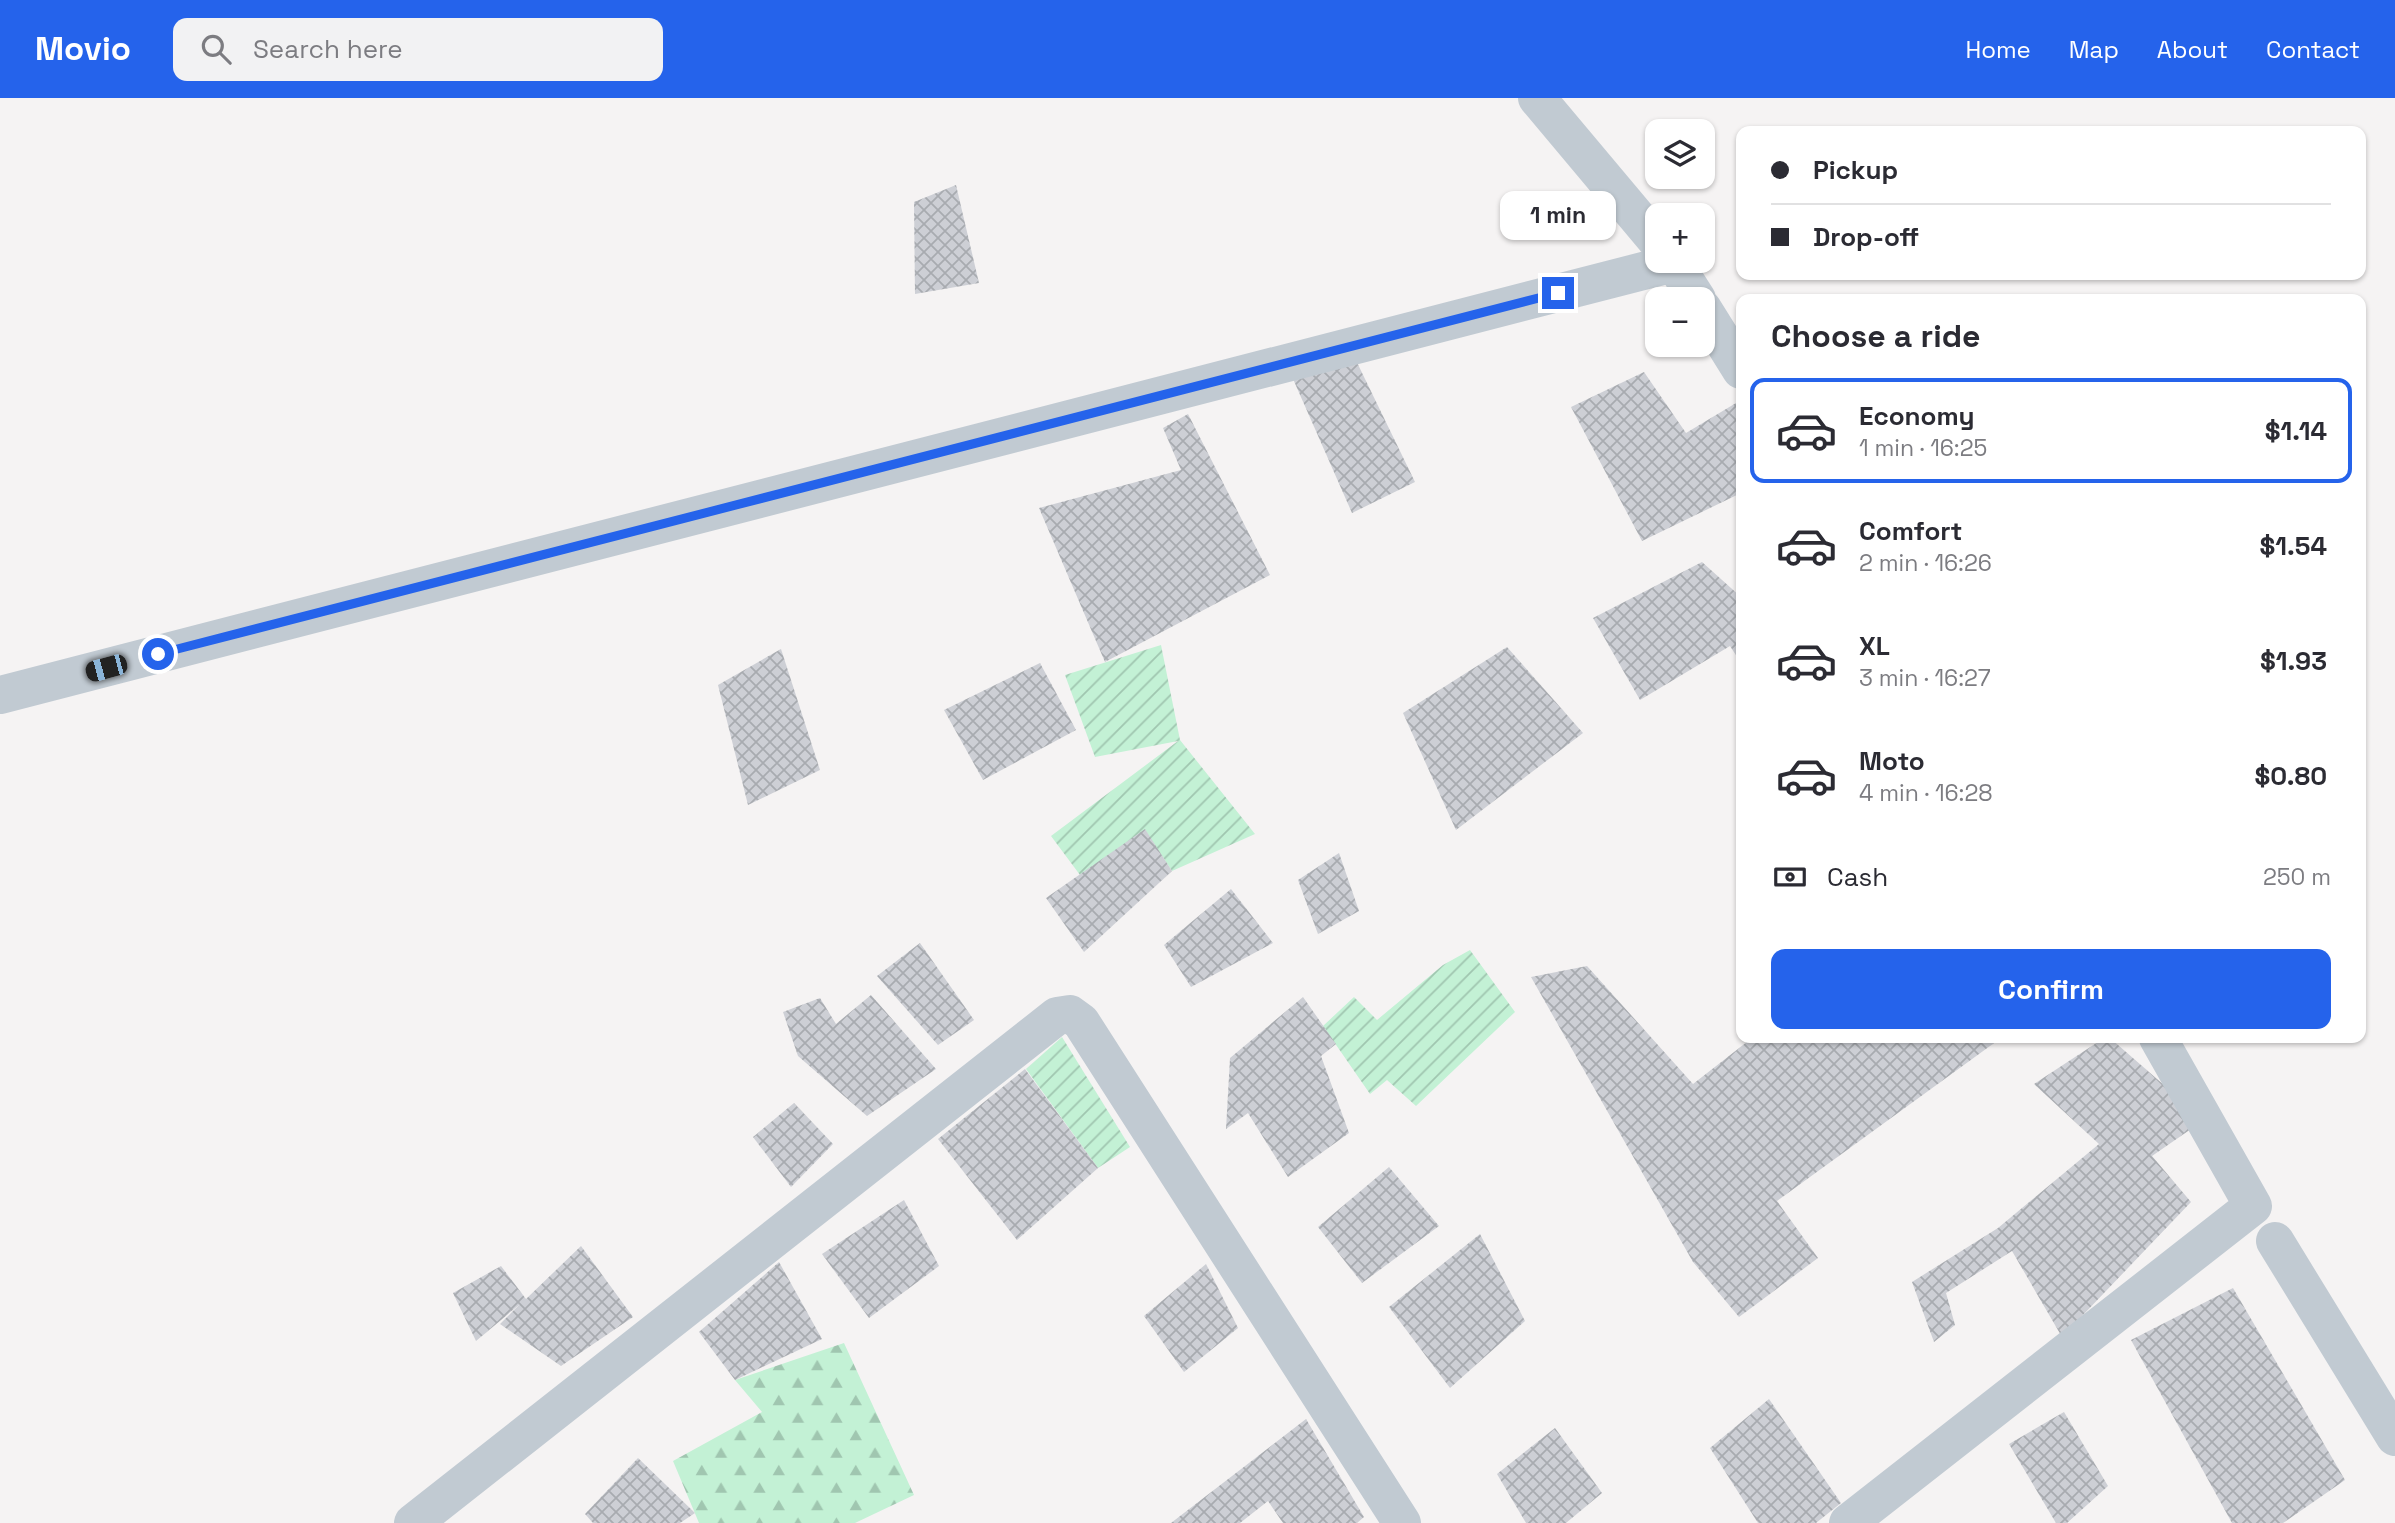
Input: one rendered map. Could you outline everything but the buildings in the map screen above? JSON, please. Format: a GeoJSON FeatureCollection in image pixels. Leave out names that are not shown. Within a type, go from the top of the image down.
{"type":"FeatureCollection","features":[{"type":"Feature","properties":{"kind":"street"},"geometry":{"type":"LineString","coordinates":[[1537,98],[1645,227]]}},
{"type":"Feature","properties":{"kind":"street"},"geometry":{"type":"LineString","coordinates":[[0,695],[1645,261]]}},
{"type":"Feature","properties":{"kind":"street"},"geometry":{"type":"LineString","coordinates":[[1715,328],[1736,362]]}},
{"type":"Feature","properties":{"kind":"street"},"geometry":{"type":"LineString","coordinates":[[413,1523],[1056,1016],[1063,1014],[1081,1022],[1402,1523]]}},
{"type":"Feature","properties":{"kind":"street"},"geometry":{"type":"LineString","coordinates":[[1848,1523],[2253,1206],[2161,1043]]}},
{"type":"Feature","properties":{"kind":"street"},"geometry":{"type":"LineString","coordinates":[[2275,1241],[2395,1437]]}},
{"type":"Feature","properties":{"kind":"green space"},"geometry":{"type":"Polygon","coordinates":[[[1161,645],[1180,740],[1255,834],[1172,871],[1145,830],[1080,875],[1051,836],[1178,741],[1095,757],[1065,675],[1161,645]]]}},
{"type":"Feature","properties":{"kind":"green space"},"geometry":{"type":"Polygon","coordinates":[[[1470,950],[1515,1012],[1416,1106],[1387,1080],[1370,1094],[1323,1026],[1354,997],[1377,1020],[1443,965],[1470,950]]]}},
{"type":"Feature","properties":{"kind":"green space"},"geometry":{"type":"Polygon","coordinates":[[[1062,1037],[1130,1147],[1098,1168],[1026,1069],[1062,1037]]]}},
{"type":"Feature","properties":{"kind":"green space"},"geometry":{"type":"Polygon","coordinates":[[[844,1343],[914,1495],[855,1523],[699,1523],[673,1461],[762,1412],[735,1380],[844,1343]]]}},
{"type":"Feature","properties":{"kind":"route"},"geometry":{"type":"LineString","coordinates":[[158,654],[1558,293]]}}]}
